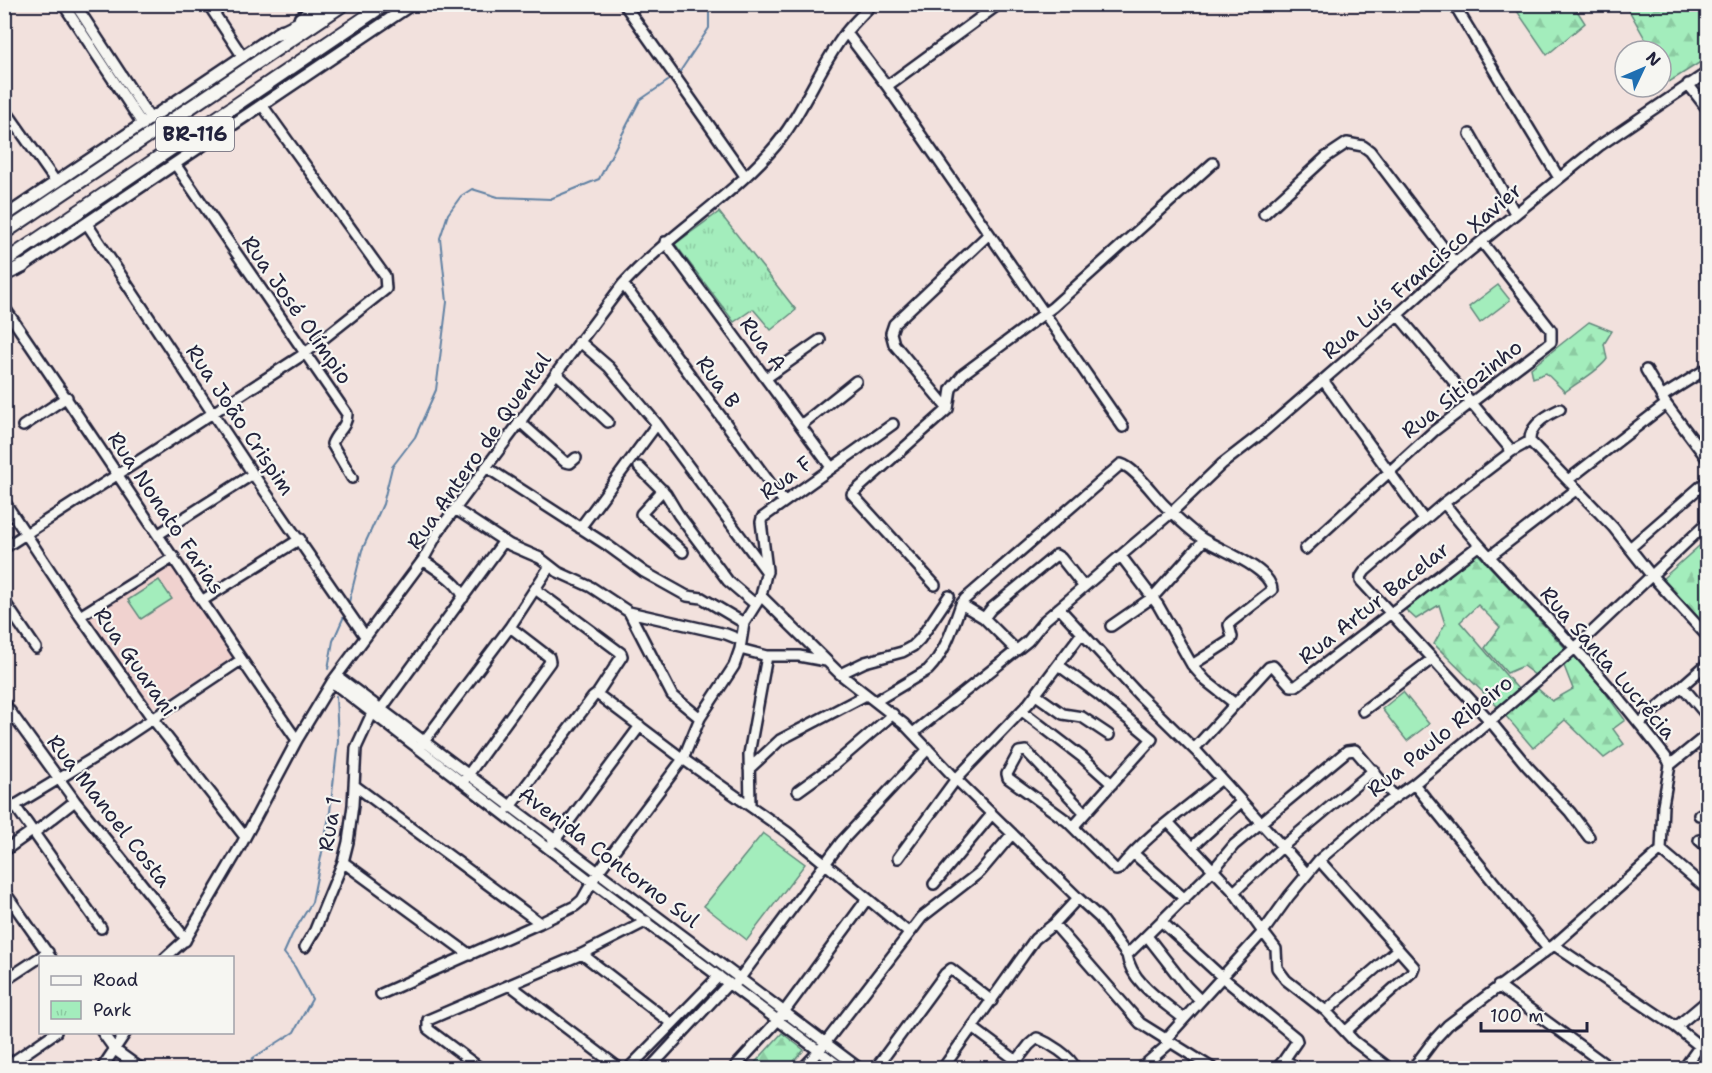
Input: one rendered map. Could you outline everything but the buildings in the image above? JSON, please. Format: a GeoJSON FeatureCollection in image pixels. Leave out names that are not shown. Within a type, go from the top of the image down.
{"type":"FeatureCollection","features":[{"type":"Feature","properties":{"kind":"highway"},"geometry":{"type":"LineString","coordinates":[[277,34],[333,4]]}},
{"type":"Feature","properties":{"kind":"highway","name":"BR-116"},"geometry":{"type":"LineString","coordinates":[[4,233],[344,4]]}},
{"type":"Feature","properties":{"kind":"highway","name":"BR-116"},"geometry":{"type":"LineString","coordinates":[[4,262],[385,4]]}},
{"type":"Feature","properties":{"kind":"highway"},"geometry":{"type":"LineString","coordinates":[[4,277],[23,266]]}},
{"type":"Feature","properties":{"kind":"main road","name":"BR-116"},"geometry":{"type":"LineString","coordinates":[[4,217],[320,4]]}},
{"type":"Feature","properties":{"kind":"main road","name":"BR-116"},"geometry":{"type":"LineString","coordinates":[[23,266],[412,4]]}},
{"type":"Feature","properties":{"kind":"street"},"geometry":{"type":"LineString","coordinates":[[63,4],[110,66],[147,122]]}},
{"type":"Feature","properties":{"kind":"street"},"geometry":{"type":"LineString","coordinates":[[75,4],[110,66]]}},
{"type":"Feature","properties":{"kind":"street"},"geometry":{"type":"LineString","coordinates":[[208,4],[243,57]]}},
{"type":"Feature","properties":{"kind":"street"},"geometry":{"type":"LineString","coordinates":[[624,4],[745,176]]}},
{"type":"Feature","properties":{"kind":"street","name":"Rua Antero de Quental"},"geometry":{"type":"LineString","coordinates":[[166,956],[186,939],[245,837],[297,740],[335,679],[423,560],[440,529],[519,421],[623,284],[665,242],[745,176],[769,153],[792,125],[846,32],[872,4]]}},
{"type":"Feature","properties":{"kind":"street"},"geometry":{"type":"LineString","coordinates":[[887,86],[999,4]]}},
{"type":"Feature","properties":{"kind":"street"},"geometry":{"type":"LineString","coordinates":[[1454,4],[1559,178]]}},
{"type":"Feature","properties":{"kind":"street"},"geometry":{"type":"LineString","coordinates":[[846,32],[887,86],[1123,427]]}},
{"type":"Feature","properties":{"kind":"street","name":"Rua Luís Francisco Xavier"},"geometry":{"type":"LineString","coordinates":[[913,733],[1028,641],[1045,620],[1172,512],[1222,464],[1376,335],[1455,263],[1515,213],[1599,146],[1707,72]]}},
{"type":"Feature","properties":{"kind":"street"},"geometry":{"type":"LineString","coordinates":[[1688,84],[1707,110]]}},
{"type":"Feature","properties":{"kind":"street"},"geometry":{"type":"LineString","coordinates":[[4,548],[304,354],[382,292],[387,285],[386,276],[262,105]]}},
{"type":"Feature","properties":{"kind":"street"},"geometry":{"type":"LineString","coordinates":[[4,108],[56,182]]}},
{"type":"Feature","properties":{"kind":"street"},"geometry":{"type":"LineString","coordinates":[[1470,134],[1515,213]]}},
{"type":"Feature","properties":{"kind":"street"},"geometry":{"type":"LineString","coordinates":[[1264,214],[1326,157],[1347,143],[1363,146],[1370,151],[1455,263]]}},
{"type":"Feature","properties":{"kind":"street"},"geometry":{"type":"LineString","coordinates":[[935,585],[852,494],[948,409],[951,389],[958,378],[1053,307],[1213,163]]}},
{"type":"Feature","properties":{"kind":"street","name":"Rua José Olímpio"},"geometry":{"type":"LineString","coordinates":[[176,164],[347,414],[344,427],[332,444],[352,478]]}},
{"type":"Feature","properties":{"kind":"street"},"geometry":{"type":"LineString","coordinates":[[1157,213],[1166,222]]}},
{"type":"Feature","properties":{"kind":"street","name":"Rua João Crispim"},"geometry":{"type":"LineString","coordinates":[[87,224],[253,474],[365,636]]}},
{"type":"Feature","properties":{"kind":"street"},"geometry":{"type":"LineString","coordinates":[[948,409],[894,344],[891,333],[894,324],[990,234]]}},
{"type":"Feature","properties":{"kind":"street","name":"Rua A"},"geometry":{"type":"LineString","coordinates":[[665,242],[831,467]]}},
{"type":"Feature","properties":{"kind":"street","name":"Rua Sitiozinho"},"geometry":{"type":"LineString","coordinates":[[1305,549],[1434,431],[1547,346],[1552,337],[1551,330],[1482,242]]}},
{"type":"Feature","properties":{"kind":"street","name":"Rua B"},"geometry":{"type":"LineString","coordinates":[[623,284],[784,502]]}},
{"type":"Feature","properties":{"kind":"street","name":"Rua Nonato Farias"},"geometry":{"type":"LineString","coordinates":[[4,307],[297,740]]}},
{"type":"Feature","properties":{"kind":"street"},"geometry":{"type":"LineString","coordinates":[[1397,314],[1512,451]]}},
{"type":"Feature","properties":{"kind":"street"},"geometry":{"type":"LineString","coordinates":[[766,378],[820,340]]}},
{"type":"Feature","properties":{"kind":"street"},"geometry":{"type":"LineString","coordinates":[[579,341],[609,367],[657,424],[767,572]]}},
{"type":"Feature","properties":{"kind":"street"},"geometry":{"type":"LineString","coordinates":[[1569,480],[1707,368]]}},
{"type":"Feature","properties":{"kind":"street"},"geometry":{"type":"LineString","coordinates":[[1646,370],[1707,460]]}},
{"type":"Feature","properties":{"kind":"street"},"geometry":{"type":"LineString","coordinates":[[556,373],[608,422]]}},
{"type":"Feature","properties":{"kind":"street"},"geometry":{"type":"LineString","coordinates":[[1323,380],[1424,520]]}},
{"type":"Feature","properties":{"kind":"street"},"geometry":{"type":"LineString","coordinates":[[801,425],[856,381]]}},
{"type":"Feature","properties":{"kind":"street"},"geometry":{"type":"LineString","coordinates":[[23,426],[67,397]]}},
{"type":"Feature","properties":{"kind":"street"},"geometry":{"type":"LineString","coordinates":[[1530,441],[1531,432],[1537,425],[1560,410]]}},
{"type":"Feature","properties":{"kind":"street"},"geometry":{"type":"LineString","coordinates":[[519,421],[565,462],[570,463],[576,458]]}},
{"type":"Feature","properties":{"kind":"street"},"geometry":{"type":"LineString","coordinates":[[580,528],[657,424]]}},
{"type":"Feature","properties":{"kind":"street","name":"Rua F"},"geometry":{"type":"LineString","coordinates":[[381,994],[540,923],[575,906],[582,900],[598,872],[683,759],[700,718],[734,666],[744,622],[758,600],[767,572],[761,522],[765,515],[893,424]]}},
{"type":"Feature","properties":{"kind":"street"},"geometry":{"type":"LineString","coordinates":[[1530,441],[1613,527],[1651,575],[1707,637]]}},
{"type":"Feature","properties":{"kind":"street"},"geometry":{"type":"LineString","coordinates":[[1530,441],[1512,451],[1444,503],[1365,571],[1361,581],[1490,721],[1589,837]]}},
{"type":"Feature","properties":{"kind":"street"},"geometry":{"type":"LineString","coordinates":[[876,701],[928,670],[935,663],[945,645],[961,604],[984,581],[1121,464],[1129,468],[1172,512],[1204,540],[1250,565],[1262,573],[1272,585],[1272,589],[1232,620],[1229,625],[1232,637],[1230,641],[1191,664]]}},
{"type":"Feature","properties":{"kind":"street"},"geometry":{"type":"LineString","coordinates":[[486,467],[677,592],[702,598],[744,622]]}},
{"type":"Feature","properties":{"kind":"street"},"geometry":{"type":"LineString","coordinates":[[639,467],[663,490],[728,581],[758,600],[840,674],[893,714],[913,733],[956,779],[1100,918],[1127,955],[1130,966],[1142,983],[1184,1019]]}},
{"type":"Feature","properties":{"kind":"street"},"geometry":{"type":"LineString","coordinates":[[159,534],[253,474]]}},
{"type":"Feature","properties":{"kind":"street"},"geometry":{"type":"LineString","coordinates":[[1630,548],[1707,480]]}},
{"type":"Feature","properties":{"kind":"street"},"geometry":{"type":"LineString","coordinates":[[1490,557],[1577,489]]}},
{"type":"Feature","properties":{"kind":"street"},"geometry":{"type":"LineString","coordinates":[[663,490],[641,514],[683,552]]}},
{"type":"Feature","properties":{"kind":"street","name":"Rua Guarani"},"geometry":{"type":"LineString","coordinates":[[4,501],[80,616],[152,718],[245,837]]}},
{"type":"Feature","properties":{"kind":"street","name":"Rua Santa Lucrécia"},"geometry":{"type":"LineString","coordinates":[[1444,503],[1478,546],[1575,648],[1640,723],[1670,765],[1663,805],[1661,850]]}},
{"type":"Feature","properties":{"kind":"street"},"geometry":{"type":"LineString","coordinates":[[455,509],[504,541],[540,558],[558,572],[591,586],[629,612],[726,634],[740,645],[766,656],[799,656],[827,661]]}},
{"type":"Feature","properties":{"kind":"street","name":"Rua Paulo Ribeiro"},"geometry":{"type":"LineString","coordinates":[[1141,1068],[1263,932],[1319,860],[1414,784],[1575,648],[1707,522]]}},
{"type":"Feature","properties":{"kind":"street"},"geometry":{"type":"LineString","coordinates":[[203,600],[300,539]]}},
{"type":"Feature","properties":{"kind":"street"},"geometry":{"type":"LineString","coordinates":[[1111,626],[1153,597],[1204,540]]}},
{"type":"Feature","properties":{"kind":"street","name":"Rua 1"},"geometry":{"type":"LineString","coordinates":[[305,946],[315,930],[343,862],[348,842],[356,748],[377,710],[504,541]]}},
{"type":"Feature","properties":{"kind":"street","name":"Rua Artur Bacelar"},"geometry":{"type":"LineString","coordinates":[[1194,749],[1234,703],[1271,666],[1277,669],[1291,686],[1296,686],[1478,546]]}},
{"type":"Feature","properties":{"kind":"street"},"geometry":{"type":"LineString","coordinates":[[80,616],[174,556]]}},
{"type":"Feature","properties":{"kind":"street"},"geometry":{"type":"LineString","coordinates":[[984,618],[991,609],[1054,556],[1062,558],[1084,587]]}},
{"type":"Feature","properties":{"kind":"street"},"geometry":{"type":"LineString","coordinates":[[1121,556],[1153,597],[1191,664],[1206,681],[1234,703]]}},
{"type":"Feature","properties":{"kind":"street"},"geometry":{"type":"LineString","coordinates":[[423,560],[454,584],[463,594],[463,598]]}},
{"type":"Feature","properties":{"kind":"street"},"geometry":{"type":"LineString","coordinates":[[422,745],[510,627],[550,566]]}},
{"type":"Feature","properties":{"kind":"street"},"geometry":{"type":"LineString","coordinates":[[505,814],[594,697],[622,656],[535,589]]}},
{"type":"Feature","properties":{"kind":"street"},"geometry":{"type":"LineString","coordinates":[[840,674],[865,662],[902,652],[913,646],[949,596]]}},
{"type":"Feature","properties":{"kind":"street"},"geometry":{"type":"LineString","coordinates":[[4,601],[36,648]]}},
{"type":"Feature","properties":{"kind":"street"},"geometry":{"type":"LineString","coordinates":[[961,604],[984,618],[1016,650]]}},
{"type":"Feature","properties":{"kind":"street"},"geometry":{"type":"LineString","coordinates":[[1059,608],[1139,695],[1194,749],[1307,874]]}},
{"type":"Feature","properties":{"kind":"street"},"geometry":{"type":"LineString","coordinates":[[629,612],[672,695],[700,718]]}},
{"type":"Feature","properties":{"kind":"street"},"geometry":{"type":"LineString","coordinates":[[466,778],[549,665],[549,657],[510,627]]}},
{"type":"Feature","properties":{"kind":"street"},"geometry":{"type":"LineString","coordinates":[[898,858],[956,779],[1036,695],[1082,633]]}},
{"type":"Feature","properties":{"kind":"street"},"geometry":{"type":"LineString","coordinates":[[750,805],[750,746],[766,656]]}},
{"type":"Feature","properties":{"kind":"street"},"geometry":{"type":"LineString","coordinates":[[1363,711],[1432,659]]}},
{"type":"Feature","properties":{"kind":"street"},"geometry":{"type":"LineString","coordinates":[[4,812],[59,780],[242,660]]}},
{"type":"Feature","properties":{"kind":"street"},"geometry":{"type":"LineString","coordinates":[[1640,723],[1707,663]]}},
{"type":"Feature","properties":{"kind":"street"},"geometry":{"type":"LineString","coordinates":[[1058,665],[1116,708],[1152,739],[1072,826]]}},
{"type":"Feature","properties":{"kind":"street","name":"Avenida Contorno Sul"},"geometry":{"type":"LineString","coordinates":[[335,679],[466,778],[511,806],[555,839],[734,982],[822,1047],[859,1068]]}},
{"type":"Feature","properties":{"kind":"street"},"geometry":{"type":"LineString","coordinates":[[1682,686],[1707,717]]}},
{"type":"Feature","properties":{"kind":"street"},"geometry":{"type":"LineString","coordinates":[[749,769],[780,740],[867,695]]}},
{"type":"Feature","properties":{"kind":"street"},"geometry":{"type":"LineString","coordinates":[[1036,695],[1063,714],[1082,717],[1109,735]]}},
{"type":"Feature","properties":{"kind":"street"},"geometry":{"type":"LineString","coordinates":[[594,697],[640,726],[787,832],[909,933]]}},
{"type":"Feature","properties":{"kind":"street","name":"Rua Manoel Costa"},"geometry":{"type":"LineString","coordinates":[[4,703],[75,801],[186,939]]}},
{"type":"Feature","properties":{"kind":"street"},"geometry":{"type":"LineString","coordinates":[[1022,711],[1082,757],[1112,784]]}},
{"type":"Feature","properties":{"kind":"street"},"geometry":{"type":"LineString","coordinates":[[798,790],[834,765],[893,714]]}},
{"type":"Feature","properties":{"kind":"street"},"geometry":{"type":"LineString","coordinates":[[549,848],[640,726]]}},
{"type":"Feature","properties":{"kind":"street"},"geometry":{"type":"LineString","coordinates":[[1670,765],[1707,734]]}},
{"type":"Feature","properties":{"kind":"street"},"geometry":{"type":"LineString","coordinates":[[650,1068],[734,982],[842,841],[928,749]]}},
{"type":"Feature","properties":{"kind":"street"},"geometry":{"type":"LineString","coordinates":[[1127,955],[1185,899],[1234,845],[1350,749],[1355,750],[1395,797]]}},
{"type":"Feature","properties":{"kind":"street"},"geometry":{"type":"LineString","coordinates":[[1085,813],[1026,751],[1019,752],[1007,774],[1008,778],[1072,826],[1116,870],[1119,870],[1133,852],[1221,780]]}},
{"type":"Feature","properties":{"kind":"street"},"geometry":{"type":"LineString","coordinates":[[1234,892],[1282,848],[1374,771]]}},
{"type":"Feature","properties":{"kind":"street","name":"Avenida Contorno Sul"},"geometry":{"type":"LineString","coordinates":[[466,778],[505,814],[592,882],[719,976],[734,982]]}},
{"type":"Feature","properties":{"kind":"street"},"geometry":{"type":"LineString","coordinates":[[1414,784],[1551,947],[1677,1027],[1703,1050],[1684,1068]]}},
{"type":"Feature","properties":{"kind":"street"},"geometry":{"type":"LineString","coordinates":[[354,785],[540,923]]}},
{"type":"Feature","properties":{"kind":"street"},"geometry":{"type":"LineString","coordinates":[[4,851],[75,801]]}},
{"type":"Feature","properties":{"kind":"street"},"geometry":{"type":"LineString","coordinates":[[1192,847],[1241,802]]}},
{"type":"Feature","properties":{"kind":"street"},"geometry":{"type":"LineString","coordinates":[[15,806],[101,928]]}},
{"type":"Feature","properties":{"kind":"street"},"geometry":{"type":"LineString","coordinates":[[934,885],[992,814]]}},
{"type":"Feature","properties":{"kind":"street"},"geometry":{"type":"LineString","coordinates":[[1169,823],[1234,892],[1276,949],[1277,968],[1280,973],[1326,1011],[1354,1041],[1389,1068]]}},
{"type":"Feature","properties":{"kind":"street"},"geometry":{"type":"LineString","coordinates":[[803,1068],[822,1047],[909,933],[930,910],[980,872],[1012,834]]}},
{"type":"Feature","properties":{"kind":"street"},"geometry":{"type":"LineString","coordinates":[[1699,840],[1707,848]]}},
{"type":"Feature","properties":{"kind":"street"},"geometry":{"type":"LineString","coordinates":[[1428,1068],[1416,1065],[1448,1025],[1551,947],[1661,850],[1707,890]]}},
{"type":"Feature","properties":{"kind":"street"},"geometry":{"type":"LineString","coordinates":[[1133,852],[1185,899]]}},
{"type":"Feature","properties":{"kind":"street"},"geometry":{"type":"LineString","coordinates":[[1319,860],[1412,963],[1413,970],[1346,1031]]}},
{"type":"Feature","properties":{"kind":"street"},"geometry":{"type":"LineString","coordinates":[[343,862],[470,955]]}},
{"type":"Feature","properties":{"kind":"street"},"geometry":{"type":"LineString","coordinates":[[4,891],[49,955]]}},
{"type":"Feature","properties":{"kind":"street"},"geometry":{"type":"LineString","coordinates":[[943,1068],[1035,939],[1054,924],[1078,898]]}},
{"type":"Feature","properties":{"kind":"street"},"geometry":{"type":"LineString","coordinates":[[734,1068],[781,1016],[867,899]]}},
{"type":"Feature","properties":{"kind":"street"},"geometry":{"type":"LineString","coordinates":[[480,1068],[428,1029],[428,1020],[582,954],[647,921]]}},
{"type":"Feature","properties":{"kind":"street"},"geometry":{"type":"LineString","coordinates":[[1162,922],[1222,977],[1296,1038],[1297,1041],[1277,1068]]}},
{"type":"Feature","properties":{"kind":"street"},"geometry":{"type":"LineString","coordinates":[[1054,924],[1130,1012],[1167,1041],[1212,1068]]}},
{"type":"Feature","properties":{"kind":"street"},"geometry":{"type":"LineString","coordinates":[[1147,936],[1200,1000]]}},
{"type":"Feature","properties":{"kind":"street"},"geometry":{"type":"LineString","coordinates":[[175,956],[186,939]]}},
{"type":"Feature","properties":{"kind":"street"},"geometry":{"type":"LineString","coordinates":[[1326,1011],[1398,949]]}},
{"type":"Feature","properties":{"kind":"street"},"geometry":{"type":"LineString","coordinates":[[582,954],[671,1023]]}},
{"type":"Feature","properties":{"kind":"street"},"geometry":{"type":"LineString","coordinates":[[4,981],[39,961]]}},
{"type":"Feature","properties":{"kind":"street"},"geometry":{"type":"LineString","coordinates":[[876,1068],[951,969],[992,1001]]}},
{"type":"Feature","properties":{"kind":"street"},"geometry":{"type":"LineString","coordinates":[[629,1068],[719,976]]}},
{"type":"Feature","properties":{"kind":"street"},"geometry":{"type":"LineString","coordinates":[[510,985],[619,1068]]}},
{"type":"Feature","properties":{"kind":"street"},"geometry":{"type":"LineString","coordinates":[[1498,986],[1610,1068]]}},
{"type":"Feature","properties":{"kind":"street"},"geometry":{"type":"LineString","coordinates":[[1677,1027],[1707,1000]]}},
{"type":"Feature","properties":{"kind":"street"},"geometry":{"type":"LineString","coordinates":[[973,1028],[1014,1065],[1033,1040],[1040,1039],[1061,1053],[1074,1064],[1075,1068]]}},
{"type":"Feature","properties":{"kind":"street"},"geometry":{"type":"LineString","coordinates":[[4,1068],[53,1034]]}},
{"type":"Feature","properties":{"kind":"street"},"geometry":{"type":"LineString","coordinates":[[103,1034],[115,1050],[140,1068]]}},
{"type":"Feature","properties":{"kind":"street"},"geometry":{"type":"LineString","coordinates":[[102,1068],[125,1034]]}},
{"type":"Feature","properties":{"kind":"street","name":"Avenida Contorno Sul"},"geometry":{"type":"LineString","coordinates":[[822,1047],[842,1068]]}},
{"type":"Feature","properties":{"kind":"street"},"geometry":{"type":"LineString","coordinates":[[1284,1060],[1298,1068]]}},
{"type":"Feature","properties":{"kind":"shaded area"},"geometry":{"type":"Polygon","coordinates":[[[173,565],[233,657],[158,706],[152,705],[89,618],[173,565]]]}},
{"type":"Feature","properties":{"kind":"green space"},"geometry":{"type":"Polygon","coordinates":[[[1526,4],[1576,5],[1574,6],[1585,23],[1547,55],[1517,11],[1526,4]]]}},
{"type":"Feature","properties":{"kind":"green space"},"geometry":{"type":"Polygon","coordinates":[[[1626,5],[1707,5],[1707,58],[1673,79],[1673,39],[1645,39],[1626,5]]]}},
{"type":"Feature","properties":{"kind":"green space"},"geometry":{"type":"Polygon","coordinates":[[[719,212],[796,310],[771,330],[753,309],[734,322],[675,244],[719,212]]]}},
{"type":"Feature","properties":{"kind":"green space"},"geometry":{"type":"Polygon","coordinates":[[[1498,285],[1510,300],[1480,323],[1469,307],[1498,285]]]}},
{"type":"Feature","properties":{"kind":"green space"},"geometry":{"type":"Polygon","coordinates":[[[1589,322],[1612,331],[1604,344],[1607,359],[1594,372],[1565,392],[1546,373],[1533,378],[1531,368],[1589,322]]]}},
{"type":"Feature","properties":{"kind":"green space"},"geometry":{"type":"Polygon","coordinates":[[[1707,539],[1707,628],[1662,579],[1707,539]]]}},
{"type":"Feature","properties":{"kind":"green space"},"geometry":{"type":"Polygon","coordinates":[[[1477,553],[1565,648],[1535,675],[1523,666],[1507,673],[1485,648],[1500,627],[1478,605],[1460,622],[1518,689],[1498,707],[1434,644],[1445,624],[1439,605],[1416,619],[1405,609],[1477,553]]]}},
{"type":"Feature","properties":{"kind":"green space"},"geometry":{"type":"Polygon","coordinates":[[[159,580],[172,599],[141,619],[128,600],[159,580]]]}},
{"type":"Feature","properties":{"kind":"green space"},"geometry":{"type":"Polygon","coordinates":[[[1576,652],[1625,720],[1613,729],[1624,744],[1604,758],[1565,720],[1533,748],[1504,714],[1538,689],[1552,701],[1573,689],[1564,666],[1576,652]]]}},
{"type":"Feature","properties":{"kind":"green space"},"geometry":{"type":"Polygon","coordinates":[[[1403,692],[1429,724],[1407,741],[1382,709],[1403,692]]]}},
{"type":"Feature","properties":{"kind":"green space"},"geometry":{"type":"Polygon","coordinates":[[[763,833],[805,864],[747,940],[704,906],[763,833]]]}},
{"type":"Feature","properties":{"kind":"green space"},"geometry":{"type":"Polygon","coordinates":[[[782,1033],[804,1050],[788,1068],[750,1068],[782,1033]]]}},
{"type":"Feature","properties":{"kind":"waterway"},"geometry":{"type":"LineString","coordinates":[[679,73],[709,28],[709,4]]}},
{"type":"Feature","properties":{"kind":"waterway"},"geometry":{"type":"LineString","coordinates":[[349,602],[362,550],[383,504],[392,467],[415,437],[436,390],[447,302],[440,238],[448,214],[461,196],[472,189],[498,197],[550,199],[599,179],[640,100],[668,81]]}},
{"type":"Feature","properties":{"kind":"waterway"},"geometry":{"type":"LineString","coordinates":[[328,669],[333,641],[345,614]]}},
{"type":"Feature","properties":{"kind":"waterway"},"geometry":{"type":"LineString","coordinates":[[249,1068],[253,1058],[294,1032],[312,999],[295,967],[284,953],[312,902],[330,812],[338,741],[336,696]]}}]}
